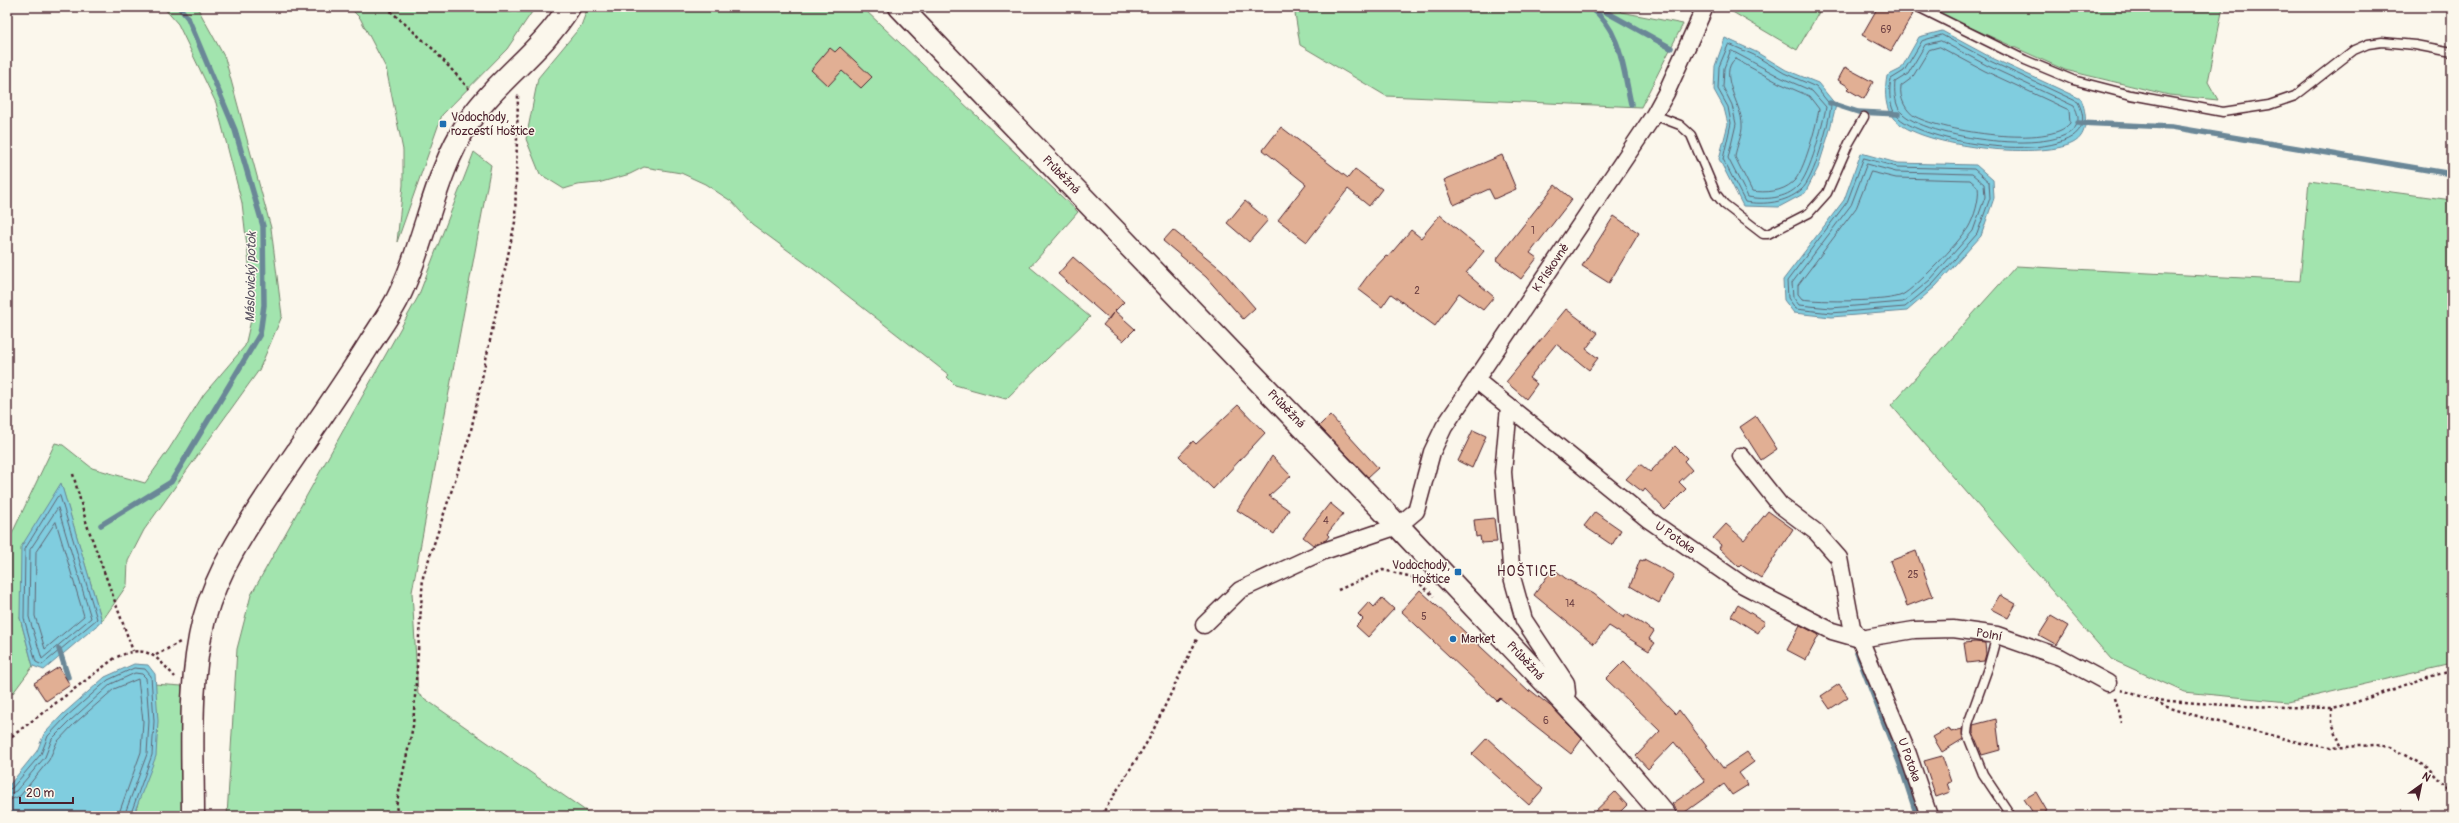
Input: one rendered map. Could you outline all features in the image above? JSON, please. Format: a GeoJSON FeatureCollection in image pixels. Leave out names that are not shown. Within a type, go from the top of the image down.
{"type":"FeatureCollection","features":[{"type":"Feature","properties":{"kind":"street"},"geometry":{"type":"LineString","coordinates":[[193,816],[193,697],[196,658],[204,618],[224,568],[249,523],[358,362],[396,301],[416,256],[445,166],[456,142],[481,105],[559,24],[569,7]]}},
{"type":"Feature","properties":{"kind":"street","name":"Průběžná"},"geometry":{"type":"LineString","coordinates":[[900,7],[1398,526],[1600,740],[1665,816]]}},
{"type":"Feature","properties":{"kind":"street","name":"K Pískovně"},"geometry":{"type":"LineString","coordinates":[[1204,625],[1240,590],[1324,551],[1398,526],[1416,512],[1432,452],[1444,427],[1654,115],[1666,93],[1705,7]]}},
{"type":"Feature","properties":{"kind":"street","name":"U Potoka"},"geometry":{"type":"LineString","coordinates":[[1476,380],[1649,520],[1743,586],[1832,631],[1860,639]]}},
{"type":"Feature","properties":{"kind":"street"},"geometry":{"type":"LineString","coordinates":[[1509,407],[1503,472],[1512,577],[1524,620],[1566,683],[1567,693],[1563,701]]}},
{"type":"Feature","properties":{"kind":"street","name":"U Potoka"},"geometry":{"type":"LineString","coordinates":[[1741,456],[1780,505],[1820,536],[1839,558],[1852,627],[1860,639],[1908,754],[1929,816]]}},
{"type":"Feature","properties":{"kind":"street","name":"Polní"},"geometry":{"type":"LineString","coordinates":[[1860,639],[1914,630],[1953,629],[1997,635],[2060,657],[2108,683]]}},
{"type":"Feature","properties":{"kind":"lane"},"geometry":{"type":"LineString","coordinates":[[1918,7],[2025,60],[2073,80],[2130,95],[2224,112],[2269,105],[2295,96],[2354,50],[2368,44],[2382,42],[2415,45],[2452,52]]}},
{"type":"Feature","properties":{"kind":"lane"},"geometry":{"type":"LineString","coordinates":[[1654,115],[1680,125],[1691,135],[1716,194],[1724,204],[1763,234],[1768,234],[1809,213],[1827,193],[1849,143],[1864,117]]}},
{"type":"Feature","properties":{"kind":"lane"},"geometry":{"type":"LineString","coordinates":[[1997,635],[1988,668],[1968,724],[1967,734],[1983,774],[2011,816]]}},
{"type":"Feature","properties":{"kind":"path"},"geometry":{"type":"LineString","coordinates":[[386,7],[433,49],[481,105]]}},
{"type":"Feature","properties":{"kind":"path"},"geometry":{"type":"LineString","coordinates":[[398,816],[396,806],[413,726],[423,577],[470,435],[515,222],[519,66]]}},
{"type":"Feature","properties":{"kind":"path"},"geometry":{"type":"LineString","coordinates":[[73,474],[87,525],[133,651]]}},
{"type":"Feature","properties":{"kind":"path"},"geometry":{"type":"LineString","coordinates":[[1338,590],[1383,570],[1412,577],[1436,597]]}},
{"type":"Feature","properties":{"kind":"path"},"geometry":{"type":"LineString","coordinates":[[1101,816],[1149,739],[1204,625]]}},
{"type":"Feature","properties":{"kind":"path"},"geometry":{"type":"LineString","coordinates":[[7,740],[115,658],[133,651],[156,655],[193,697]]}},
{"type":"Feature","properties":{"kind":"path"},"geometry":{"type":"LineString","coordinates":[[2153,700],[2241,706],[2332,708],[2351,704],[2424,678],[2452,672]]}},
{"type":"Feature","properties":{"kind":"path"},"geometry":{"type":"LineString","coordinates":[[2108,683],[2153,700],[2167,707],[2301,743],[2342,748],[2375,745],[2390,747],[2430,769],[2452,792]]}},
{"type":"Feature","properties":{"kind":"path"},"geometry":{"type":"LineString","coordinates":[[2108,683],[2122,723]]}},
{"type":"Feature","properties":{"kind":"path"},"geometry":{"type":"LineString","coordinates":[[2332,708],[2332,723],[2342,748]]}},
{"type":"Feature","properties":{"kind":"green space"},"geometry":{"type":"Polygon","coordinates":[[[163,7],[197,7],[225,58],[271,228],[282,316],[259,370],[144,530],[128,561],[127,585],[102,621],[61,484],[20,618],[33,666],[13,693],[7,629],[7,544],[55,443],[63,445],[92,468],[145,483],[169,449],[204,394],[245,346],[254,307],[242,203],[216,103],[178,24],[163,7]]]}},
{"type":"Feature","properties":{"kind":"green space"},"geometry":{"type":"Polygon","coordinates":[[[349,7],[461,7],[500,12],[532,12],[507,49],[442,115],[397,242],[403,185],[403,150],[386,68],[360,18],[349,7]]]}},
{"type":"Feature","properties":{"kind":"green space"},"geometry":{"type":"Polygon","coordinates":[[[588,7],[862,7],[1078,212],[1030,267],[1090,317],[1006,399],[955,385],[947,377],[949,375],[816,271],[752,224],[731,201],[705,184],[681,173],[644,167],[630,174],[598,183],[577,185],[564,189],[540,174],[526,139],[538,78],[581,26],[588,7]]]}},
{"type":"Feature","properties":{"kind":"green space"},"geometry":{"type":"Polygon","coordinates":[[[1294,7],[1616,7],[1621,12],[1683,24],[1641,107],[1386,96],[1300,45],[1294,7]]]}},
{"type":"Feature","properties":{"kind":"green space"},"geometry":{"type":"Polygon","coordinates":[[[1724,7],[1822,7],[1797,50],[1724,7]]]}},
{"type":"Feature","properties":{"kind":"green space"},"geometry":{"type":"Polygon","coordinates":[[[1925,7],[2223,7],[2208,82],[2218,100],[2169,95],[2065,70],[1925,7]]]}},
{"type":"Feature","properties":{"kind":"green space"},"geometry":{"type":"Polygon","coordinates":[[[474,152],[491,165],[412,592],[418,694],[593,816],[394,816],[385,811],[386,816],[227,816],[237,649],[251,595],[418,297],[474,152]]]}},
{"type":"Feature","properties":{"kind":"green space"},"geometry":{"type":"Polygon","coordinates":[[[2309,181],[2452,200],[2452,664],[2288,702],[2184,692],[2111,659],[1891,405],[2016,266],[2300,281],[2309,181]]]}},
{"type":"Feature","properties":{"kind":"green space"},"geometry":{"type":"Polygon","coordinates":[[[154,684],[182,686],[182,816],[133,816],[137,807],[155,699],[154,684]]]}},
{"type":"Feature","properties":{"kind":"water"},"geometry":{"type":"Polygon","coordinates":[[[1942,31],[1992,58],[2081,99],[2085,111],[2085,123],[2082,135],[2073,143],[2057,148],[2006,150],[1948,142],[1923,135],[1903,126],[1891,115],[1887,106],[1887,76],[1901,69],[1919,37],[1942,31]]]}},
{"type":"Feature","properties":{"kind":"water"},"geometry":{"type":"Polygon","coordinates":[[[1725,38],[1756,52],[1786,70],[1818,83],[1836,105],[1818,168],[1805,193],[1779,207],[1743,206],[1719,159],[1728,124],[1724,108],[1714,90],[1715,66],[1725,38]]]}},
{"type":"Feature","properties":{"kind":"water"},"geometry":{"type":"Polygon","coordinates":[[[1861,153],[1897,163],[1976,165],[1993,180],[1994,198],[1981,236],[1936,286],[1907,311],[1831,317],[1794,313],[1784,300],[1783,280],[1844,200],[1861,153]]]}},
{"type":"Feature","properties":{"kind":"water"},"geometry":{"type":"Polygon","coordinates":[[[61,483],[102,621],[44,670],[33,666],[20,618],[21,547],[61,483]]]}},
{"type":"Feature","properties":{"kind":"water"},"geometry":{"type":"Polygon","coordinates":[[[134,664],[148,665],[155,674],[158,721],[156,756],[133,816],[8,816],[7,788],[37,751],[44,734],[63,714],[105,677],[134,664]]]}},
{"type":"Feature","properties":{"kind":"building"},"geometry":{"type":"Polygon","coordinates":[[[1878,7],[1902,7],[1913,14],[1891,51],[1862,35],[1878,7]]]}},
{"type":"Feature","properties":{"kind":"building"},"geometry":{"type":"Polygon","coordinates":[[[840,47],[872,77],[861,88],[842,71],[828,86],[811,70],[830,48],[835,52],[840,47]]]}},
{"type":"Feature","properties":{"kind":"building"},"geometry":{"type":"Polygon","coordinates":[[[1845,67],[1873,82],[1864,99],[1847,89],[1849,87],[1838,80],[1845,67]]]}},
{"type":"Feature","properties":{"kind":"building"},"geometry":{"type":"Polygon","coordinates":[[[1281,127],[1348,178],[1355,169],[1382,189],[1369,206],[1348,189],[1307,242],[1278,220],[1306,184],[1263,150],[1281,127]]]}},
{"type":"Feature","properties":{"kind":"building"},"geometry":{"type":"Polygon","coordinates":[[[1502,155],[1516,189],[1494,199],[1489,189],[1454,205],[1444,180],[1502,155]]]}},
{"type":"Feature","properties":{"kind":"building"},"geometry":{"type":"Polygon","coordinates":[[[1555,185],[1572,199],[1530,253],[1537,258],[1521,279],[1496,260],[1555,185]]]}},
{"type":"Feature","properties":{"kind":"building"},"geometry":{"type":"Polygon","coordinates":[[[1245,201],[1268,220],[1249,242],[1227,223],[1245,201]]]}},
{"type":"Feature","properties":{"kind":"building"},"geometry":{"type":"Polygon","coordinates":[[[1440,215],[1484,251],[1466,273],[1494,297],[1483,310],[1459,293],[1435,326],[1391,294],[1382,307],[1358,289],[1369,274],[1386,256],[1388,257],[1411,230],[1421,238],[1440,215]]]}},
{"type":"Feature","properties":{"kind":"building"},"geometry":{"type":"Polygon","coordinates":[[[1614,216],[1639,233],[1609,283],[1582,266],[1614,216]]]}},
{"type":"Feature","properties":{"kind":"building"},"geometry":{"type":"Polygon","coordinates":[[[1173,230],[1222,270],[1255,308],[1243,319],[1206,277],[1163,241],[1173,230]]]}},
{"type":"Feature","properties":{"kind":"building"},"geometry":{"type":"Polygon","coordinates":[[[1073,257],[1124,302],[1115,311],[1135,329],[1123,341],[1103,325],[1108,318],[1058,274],[1073,257]]]}},
{"type":"Feature","properties":{"kind":"building"},"geometry":{"type":"Polygon","coordinates":[[[1566,309],[1598,333],[1586,349],[1598,358],[1589,370],[1556,344],[1529,378],[1537,384],[1526,399],[1506,382],[1566,309]]]}},
{"type":"Feature","properties":{"kind":"building"},"geometry":{"type":"Polygon","coordinates":[[[1238,405],[1265,433],[1213,489],[1179,456],[1193,441],[1196,444],[1238,405]]]}},
{"type":"Feature","properties":{"kind":"building"},"geometry":{"type":"Polygon","coordinates":[[[1330,415],[1378,468],[1368,477],[1319,426],[1330,415]]]}},
{"type":"Feature","properties":{"kind":"building"},"geometry":{"type":"Polygon","coordinates":[[[1756,416],[1777,449],[1761,460],[1740,427],[1756,416]]]}},
{"type":"Feature","properties":{"kind":"building"},"geometry":{"type":"Polygon","coordinates":[[[1473,430],[1486,436],[1472,468],[1458,461],[1473,430]]]}},
{"type":"Feature","properties":{"kind":"building"},"geometry":{"type":"Polygon","coordinates":[[[1675,446],[1687,458],[1684,461],[1692,470],[1679,482],[1686,489],[1665,510],[1645,489],[1643,492],[1626,479],[1640,464],[1650,472],[1675,446]]]}},
{"type":"Feature","properties":{"kind":"building"},"geometry":{"type":"Polygon","coordinates":[[[1272,456],[1291,476],[1269,496],[1289,510],[1274,534],[1237,510],[1272,456]]]}},
{"type":"Feature","properties":{"kind":"building"},"geometry":{"type":"Polygon","coordinates":[[[1330,503],[1343,514],[1327,534],[1329,536],[1326,540],[1313,545],[1303,537],[1330,503]]]}},
{"type":"Feature","properties":{"kind":"building"},"geometry":{"type":"Polygon","coordinates":[[[1768,511],[1793,529],[1761,578],[1741,565],[1739,567],[1719,548],[1721,545],[1713,538],[1726,524],[1744,540],[1768,511]]]}},
{"type":"Feature","properties":{"kind":"building"},"geometry":{"type":"Polygon","coordinates":[[[1595,512],[1621,530],[1612,545],[1584,526],[1595,512]]]}},
{"type":"Feature","properties":{"kind":"building"},"geometry":{"type":"Polygon","coordinates":[[[1494,518],[1497,542],[1481,543],[1480,536],[1476,537],[1474,520],[1494,518]]]}},
{"type":"Feature","properties":{"kind":"building"},"geometry":{"type":"Polygon","coordinates":[[[1916,551],[1933,596],[1907,606],[1890,561],[1916,551]]]}},
{"type":"Feature","properties":{"kind":"building"},"geometry":{"type":"Polygon","coordinates":[[[1644,559],[1674,575],[1659,603],[1630,586],[1640,560],[1644,561],[1644,559]]]}},
{"type":"Feature","properties":{"kind":"building"},"geometry":{"type":"Polygon","coordinates":[[[1553,568],[1565,578],[1594,594],[1624,618],[1626,614],[1654,631],[1649,639],[1655,643],[1649,651],[1609,626],[1594,644],[1534,595],[1553,568]]]}},
{"type":"Feature","properties":{"kind":"building"},"geometry":{"type":"Polygon","coordinates":[[[1420,590],[1529,692],[1530,690],[1554,709],[1582,739],[1571,754],[1500,698],[1497,701],[1401,611],[1420,590]]]}},
{"type":"Feature","properties":{"kind":"building"},"geometry":{"type":"Polygon","coordinates":[[[2000,595],[2016,604],[2008,618],[1991,609],[2000,595]]]}},
{"type":"Feature","properties":{"kind":"building"},"geometry":{"type":"Polygon","coordinates":[[[1382,598],[1394,609],[1368,637],[1356,626],[1363,619],[1358,614],[1369,602],[1374,607],[1382,598]]]}},
{"type":"Feature","properties":{"kind":"building"},"geometry":{"type":"Polygon","coordinates":[[[1738,605],[1765,622],[1758,633],[1731,616],[1738,605]]]}},
{"type":"Feature","properties":{"kind":"building"},"geometry":{"type":"Polygon","coordinates":[[[2051,616],[2068,626],[2057,645],[2039,635],[2051,616]]]}},
{"type":"Feature","properties":{"kind":"building"},"geometry":{"type":"Polygon","coordinates":[[[1800,625],[1819,635],[1806,660],[1787,650],[1800,625]]]}},
{"type":"Feature","properties":{"kind":"building"},"geometry":{"type":"Polygon","coordinates":[[[1964,643],[1985,643],[1986,654],[1984,661],[1967,663],[1964,643]]]}},
{"type":"Feature","properties":{"kind":"building"},"geometry":{"type":"Polygon","coordinates":[[[1624,661],[1676,714],[1679,710],[1723,768],[1747,752],[1754,762],[1739,773],[1748,785],[1732,795],[1724,784],[1681,815],[1672,804],[1705,781],[1674,742],[1648,769],[1636,756],[1660,731],[1606,679],[1624,661]]]}},
{"type":"Feature","properties":{"kind":"building"},"geometry":{"type":"Polygon","coordinates":[[[59,667],[70,685],[46,701],[34,683],[59,667]]]}},
{"type":"Feature","properties":{"kind":"building"},"geometry":{"type":"Polygon","coordinates":[[[1839,684],[1848,697],[1830,709],[1821,696],[1839,684]]]}},
{"type":"Feature","properties":{"kind":"building"},"geometry":{"type":"Polygon","coordinates":[[[1996,719],[2000,750],[1982,755],[1973,733],[1973,725],[1996,719]]]}},
{"type":"Feature","properties":{"kind":"building"},"geometry":{"type":"Polygon","coordinates":[[[1949,728],[1951,732],[1962,729],[1963,739],[1942,752],[1933,737],[1949,728]]]}},
{"type":"Feature","properties":{"kind":"building"},"geometry":{"type":"Polygon","coordinates":[[[1487,738],[1543,789],[1529,805],[1472,754],[1487,738]]]}},
{"type":"Feature","properties":{"kind":"building"},"geometry":{"type":"Polygon","coordinates":[[[1942,756],[1951,782],[1947,783],[1950,792],[1936,797],[1924,761],[1942,756]]]}},
{"type":"Feature","properties":{"kind":"building"},"geometry":{"type":"Polygon","coordinates":[[[1615,792],[1627,805],[1616,816],[1590,816],[1615,792]]]}},
{"type":"Feature","properties":{"kind":"building"},"geometry":{"type":"Polygon","coordinates":[[[2036,792],[2047,811],[2038,816],[2035,816],[2024,799],[2036,792]]]}},
{"type":"Feature","properties":{"kind":"waterway","name":"Máslovický potok"},"geometry":{"type":"LineString","coordinates":[[101,525],[171,482],[260,334],[264,305],[263,226],[235,130],[188,18],[179,7]]}},
{"type":"Feature","properties":{"kind":"waterway"},"geometry":{"type":"LineString","coordinates":[[1590,7],[1600,16],[1614,38],[1623,64],[1631,104]]}},
{"type":"Feature","properties":{"kind":"waterway"},"geometry":{"type":"LineString","coordinates":[[1597,7],[1671,48]]}},
{"type":"Feature","properties":{"kind":"waterway"},"geometry":{"type":"LineString","coordinates":[[1830,103],[1858,112],[1898,114]]}},
{"type":"Feature","properties":{"kind":"waterway"},"geometry":{"type":"LineString","coordinates":[[2078,123],[2172,127],[2452,174]]}},
{"type":"Feature","properties":{"kind":"waterway","name":"Máslovický potok"},"geometry":{"type":"LineString","coordinates":[[59,649],[68,677]]}},
{"type":"Feature","properties":{"kind":"waterway"},"geometry":{"type":"LineString","coordinates":[[1857,653],[1901,767],[1917,816]]}},
{"type":"Feature","properties":{"kind":"place","name":"Vodochody, rozcestí Hoštice"},"geometry":{"type":"Point","coordinates":[443,124]}},
{"type":"Feature","properties":{"kind":"place","name":"Vodochody, Hoštice"},"geometry":{"type":"Point","coordinates":[1458,572]}},
{"type":"Feature","properties":{"kind":"place","name":"Market"},"geometry":{"type":"Point","coordinates":[1453,639]}},
{"type":"Feature","properties":{"kind":"district","name":"HOŠTICE"},"geometry":{"type":"Point","coordinates":[1527,571]}}]}
